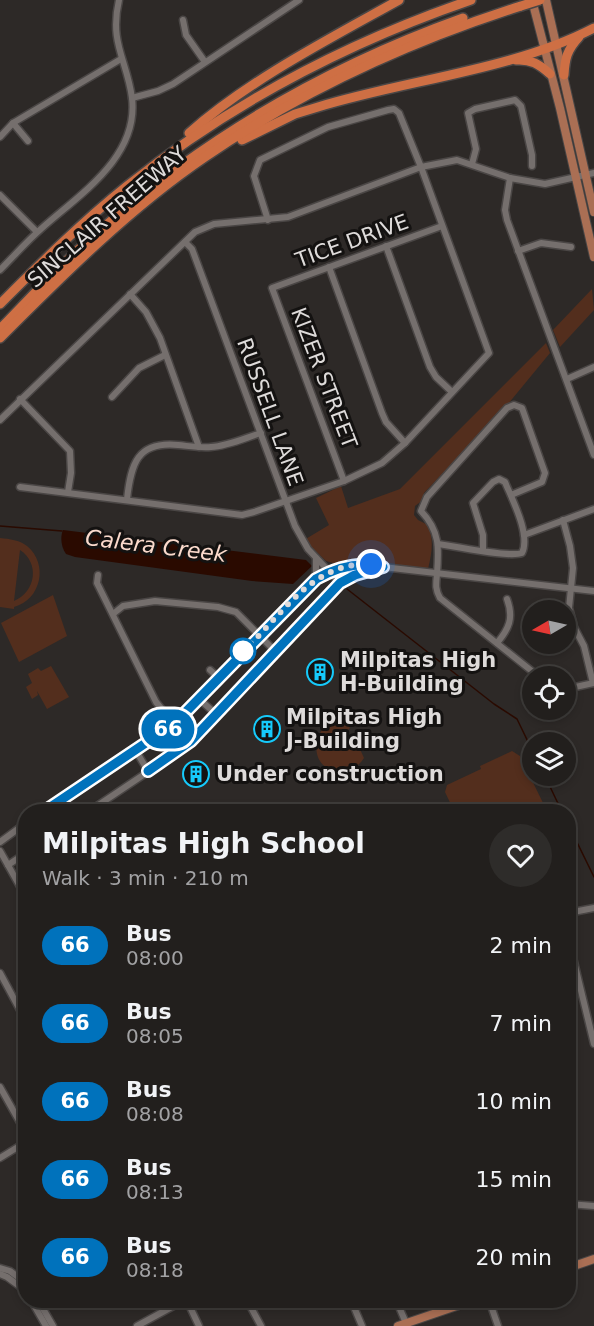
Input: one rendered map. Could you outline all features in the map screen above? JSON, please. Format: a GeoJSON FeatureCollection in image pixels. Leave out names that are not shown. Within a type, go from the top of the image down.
{"type":"FeatureCollection","features":[{"type":"Feature","properties":{"kind":"highway"},"geometry":{"type":"LineString","coordinates":[[156,163],[205,120],[253,86],[339,33],[399,0]]}},
{"type":"Feature","properties":{"kind":"highway","name":"SINCLAIR FREEWAY"},"geometry":{"type":"LineString","coordinates":[[0,304],[95,213],[156,163],[225,115],[290,77],[396,28],[471,0]]}},
{"type":"Feature","properties":{"kind":"highway","name":"SINCLAIR FREEWAY"},"geometry":{"type":"LineString","coordinates":[[0,338],[85,255],[170,183],[205,157],[270,116],[333,81],[409,45],[520,2],[540,0]]}},
{"type":"Feature","properties":{"kind":"highway"},"geometry":{"type":"LineString","coordinates":[[0,328],[104,226],[175,170],[233,130],[300,91],[366,57],[416,35],[520,2]]}},
{"type":"Feature","properties":{"kind":"highway"},"geometry":{"type":"LineString","coordinates":[[170,183],[228,147],[295,114],[349,98],[507,60],[557,44],[594,28]]}},
{"type":"Feature","properties":{"kind":"highway"},"geometry":{"type":"LineString","coordinates":[[564,75],[565,59],[569,48],[580,35]]}},
{"type":"Feature","properties":{"kind":"highway"},"geometry":{"type":"LineString","coordinates":[[507,60],[526,59],[537,63],[550,74]]}},
{"type":"Feature","properties":{"kind":"main road"},"geometry":{"type":"LineString","coordinates":[[532,0],[594,257]]}},
{"type":"Feature","properties":{"kind":"main road"},"geometry":{"type":"LineString","coordinates":[[546,0],[590,174],[594,212]]}},
{"type":"Feature","properties":{"kind":"main road"},"geometry":{"type":"LineString","coordinates":[[576,1265],[594,1259]]}},
{"type":"Feature","properties":{"kind":"main road"},"geometry":{"type":"LineString","coordinates":[[402,1325],[451,1308]]}},
{"type":"Feature","properties":{"kind":"street"},"geometry":{"type":"LineString","coordinates":[[0,270],[37,232],[111,164],[129,131],[132,98],[116,37],[116,14],[119,0]]}},
{"type":"Feature","properties":{"kind":"street"},"geometry":{"type":"LineString","coordinates":[[132,98],[173,84],[299,0]]}},
{"type":"Feature","properties":{"kind":"street"},"geometry":{"type":"LineString","coordinates":[[183,20],[186,35],[205,62]]}},
{"type":"Feature","properties":{"kind":"street"},"geometry":{"type":"LineString","coordinates":[[0,137],[13,123],[121,59]]}},
{"type":"Feature","properties":{"kind":"street"},"geometry":{"type":"LineString","coordinates":[[472,164],[476,149],[468,113],[475,109],[515,100],[521,106],[532,155],[532,166]]}},
{"type":"Feature","properties":{"kind":"street"},"geometry":{"type":"LineString","coordinates":[[20,487],[242,515],[344,481],[382,463],[405,443],[489,353],[403,119],[394,109],[328,127],[260,160],[254,176],[268,220]]}},
{"type":"Feature","properties":{"kind":"street"},"geometry":{"type":"LineString","coordinates":[[13,123],[28,141]]}},
{"type":"Feature","properties":{"kind":"street"},"geometry":{"type":"LineString","coordinates":[[0,420],[195,232],[214,224],[288,217],[421,167],[457,160],[510,178],[545,184],[590,174]]}},
{"type":"Feature","properties":{"kind":"street"},"geometry":{"type":"LineString","coordinates":[[510,178],[505,210],[507,220],[591,439],[594,455]]}},
{"type":"Feature","properties":{"kind":"street"},"geometry":{"type":"LineString","coordinates":[[0,195],[37,232]]}},
{"type":"Feature","properties":{"kind":"street","name":"TICE DRIVE"},"geometry":{"type":"LineString","coordinates":[[272,288],[442,225]]}},
{"type":"Feature","properties":{"kind":"street","name":"RUSSELL LANE"},"geometry":{"type":"LineString","coordinates":[[185,243],[192,249],[302,542],[340,583]]}},
{"type":"Feature","properties":{"kind":"street"},"geometry":{"type":"LineString","coordinates":[[518,251],[541,243],[570,247]]}},
{"type":"Feature","properties":{"kind":"street"},"geometry":{"type":"LineString","coordinates":[[386,246],[430,367],[436,377],[452,392]]}},
{"type":"Feature","properties":{"kind":"street"},"geometry":{"type":"LineString","coordinates":[[329,267],[382,413],[386,422],[405,443]]}},
{"type":"Feature","properties":{"kind":"street","name":"KIZER STREET"},"geometry":{"type":"LineString","coordinates":[[272,288],[344,481]]}},
{"type":"Feature","properties":{"kind":"street"},"geometry":{"type":"LineString","coordinates":[[130,294],[146,312],[160,338],[199,447]]}},
{"type":"Feature","properties":{"kind":"street"},"geometry":{"type":"LineString","coordinates":[[112,397],[139,368],[165,355]]}},
{"type":"Feature","properties":{"kind":"street"},"geometry":{"type":"LineString","coordinates":[[567,379],[594,367]]}},
{"type":"Feature","properties":{"kind":"street"},"geometry":{"type":"LineString","coordinates":[[20,399],[70,451],[71,473],[68,492]]}},
{"type":"Feature","properties":{"kind":"street"},"geometry":{"type":"LineString","coordinates":[[511,495],[542,482],[545,473],[522,408],[514,405],[507,408],[427,497],[421,511],[430,521],[437,535],[436,590],[444,602],[525,666]]}},
{"type":"Feature","properties":{"kind":"street"},"geometry":{"type":"LineString","coordinates":[[127,499],[135,460],[152,447],[161,444],[212,447],[261,433]]}},
{"type":"Feature","properties":{"kind":"street"},"geometry":{"type":"LineString","coordinates":[[438,544],[483,551],[520,554],[524,550],[524,535],[511,495],[505,482],[496,479],[473,503],[483,535],[483,551]]}},
{"type":"Feature","properties":{"kind":"street"},"geometry":{"type":"LineString","coordinates":[[524,535],[594,509]]}},
{"type":"Feature","properties":{"kind":"street"},"geometry":{"type":"LineString","coordinates":[[563,520],[573,568],[569,608],[574,627],[584,646],[593,683],[576,687]]}},
{"type":"Feature","properties":{"kind":"street"},"geometry":{"type":"LineString","coordinates":[[316,558],[316,579]]}},
{"type":"Feature","properties":{"kind":"street"},"geometry":{"type":"LineString","coordinates":[[55,804],[174,724],[316,579],[330,571],[365,564],[594,591]]}},
{"type":"Feature","properties":{"kind":"street"},"geometry":{"type":"LineString","coordinates":[[100,804],[176,753],[217,715],[340,583],[355,575],[383,567]]}},
{"type":"Feature","properties":{"kind":"street"},"geometry":{"type":"LineString","coordinates":[[98,575],[97,583],[156,702],[174,724]]}},
{"type":"Feature","properties":{"kind":"street"},"geometry":{"type":"LineString","coordinates":[[496,643],[509,627],[511,619],[507,599]]}},
{"type":"Feature","properties":{"kind":"street"},"geometry":{"type":"LineString","coordinates":[[113,614],[123,606],[155,601],[218,607],[236,612],[276,652]]}},
{"type":"Feature","properties":{"kind":"street"},"geometry":{"type":"LineString","coordinates":[[210,670],[218,677]]}},
{"type":"Feature","properties":{"kind":"street"},"geometry":{"type":"LineString","coordinates":[[198,698],[217,715]]}},
{"type":"Feature","properties":{"kind":"street"},"geometry":{"type":"LineString","coordinates":[[136,751],[148,771]]}},
{"type":"Feature","properties":{"kind":"street"},"geometry":{"type":"LineString","coordinates":[[0,842],[18,829]]}},
{"type":"Feature","properties":{"kind":"street"},"geometry":{"type":"LineString","coordinates":[[0,850],[18,883]]}},
{"type":"Feature","properties":{"kind":"street"},"geometry":{"type":"LineString","coordinates":[[8,865],[18,858]]}},
{"type":"Feature","properties":{"kind":"street"},"geometry":{"type":"LineString","coordinates":[[576,911],[594,908]]}},
{"type":"Feature","properties":{"kind":"street"},"geometry":{"type":"LineString","coordinates":[[576,964],[590,1011],[594,1044]]}},
{"type":"Feature","properties":{"kind":"street"},"geometry":{"type":"LineString","coordinates":[[0,973],[18,1006]]}},
{"type":"Feature","properties":{"kind":"street"},"geometry":{"type":"LineString","coordinates":[[0,1087],[18,1119]]}},
{"type":"Feature","properties":{"kind":"street"},"geometry":{"type":"LineString","coordinates":[[0,1158],[18,1147]]}},
{"type":"Feature","properties":{"kind":"street"},"geometry":{"type":"LineString","coordinates":[[576,1205],[594,1206]]}},
{"type":"Feature","properties":{"kind":"street"},"geometry":{"type":"LineString","coordinates":[[0,1268],[18,1277]]}},
{"type":"Feature","properties":{"kind":"street"},"geometry":{"type":"LineString","coordinates":[[0,1274],[18,1286]]}},
{"type":"Feature","properties":{"kind":"street"},"geometry":{"type":"LineString","coordinates":[[36,1308],[46,1326]]}},
{"type":"Feature","properties":{"kind":"street"},"geometry":{"type":"LineString","coordinates":[[43,1308],[53,1326]]}},
{"type":"Feature","properties":{"kind":"street"},"geometry":{"type":"LineString","coordinates":[[137,1326],[170,1308]]}},
{"type":"Feature","properties":{"kind":"street"},"geometry":{"type":"LineString","coordinates":[[191,1308],[200,1326]]}},
{"type":"Feature","properties":{"kind":"street"},"geometry":{"type":"LineString","coordinates":[[252,1308],[261,1326]]}},
{"type":"Feature","properties":{"kind":"street"},"geometry":{"type":"LineString","coordinates":[[354,1308],[362,1326]]}},
{"type":"Feature","properties":{"kind":"street"},"geometry":{"type":"LineString","coordinates":[[398,1308],[402,1325]]}},
{"type":"Feature","properties":{"kind":"street"},"geometry":{"type":"LineString","coordinates":[[492,1308],[498,1326]]}},
{"type":"Feature","properties":{"kind":"shaded area"},"geometry":{"type":"Polygon","coordinates":[[[592,289],[594,310],[560,347],[553,330],[592,289]]]}},
{"type":"Feature","properties":{"kind":"shaded area"},"geometry":{"type":"Polygon","coordinates":[[[546,343],[550,353],[508,404],[424,493],[423,500],[415,506],[414,515],[428,525],[431,536],[428,569],[361,559],[336,564],[326,561],[304,540],[329,525],[316,498],[341,486],[348,508],[400,489],[546,343]]]}},
{"type":"Feature","properties":{"kind":"shaded area"},"geometry":{"type":"Polygon","coordinates":[[[0,538],[18,541],[27,546],[34,554],[40,571],[39,581],[31,597],[14,609],[0,607],[0,538]],[[20,550],[14,601],[27,591],[33,577],[31,562],[20,550]]]}},
{"type":"Feature","properties":{"kind":"shaded area"},"geometry":{"type":"Polygon","coordinates":[[[53,595],[67,636],[19,662],[1,623],[53,595]]]}},
{"type":"Feature","properties":{"kind":"shaded area"},"geometry":{"type":"Polygon","coordinates":[[[51,666],[69,697],[47,709],[37,691],[38,695],[32,699],[26,687],[32,683],[28,674],[38,668],[41,671],[51,666]]]}},
{"type":"Feature","properties":{"kind":"shaded area"},"geometry":{"type":"Polygon","coordinates":[[[340,717],[345,718],[350,728],[344,734],[345,745],[351,748],[359,747],[364,758],[356,766],[346,771],[336,771],[326,767],[319,760],[316,749],[319,735],[329,718],[331,721],[340,717]]]}},
{"type":"Feature","properties":{"kind":"shaded area"},"geometry":{"type":"Polygon","coordinates":[[[512,751],[522,760],[522,786],[535,786],[544,804],[451,804],[445,792],[447,785],[481,769],[480,766],[512,751]]]}},
{"type":"Feature","properties":{"kind":"water"},"geometry":{"type":"Polygon","coordinates":[[[63,530],[306,560],[312,566],[293,584],[252,581],[75,557],[64,551],[63,530]]]}},
{"type":"Feature","properties":{"kind":"waterway","name":"Calera Creek"},"geometry":{"type":"LineString","coordinates":[[0,526],[62,531]]}},
{"type":"Feature","properties":{"kind":"waterway","name":"Calera Creek"},"geometry":{"type":"LineString","coordinates":[[347,589],[494,704],[517,719],[523,732]]}},
{"type":"Feature","properties":{"kind":"waterway","name":"Calera Creek"},"geometry":{"type":"LineString","coordinates":[[550,786],[558,804]]}},
{"type":"Feature","properties":{"kind":"waterway","name":"Calera Creek"},"geometry":{"type":"LineString","coordinates":[[576,840],[594,877]]}},
{"type":"Feature","properties":{"kind":"bus line","name":"66"},"geometry":{"type":"LineString","coordinates":[[55,804],[174,724],[316,579],[330,571],[352,565],[371,564],[383,567],[355,575],[340,583],[191,741],[148,771]]}},
{"type":"Feature","properties":{"kind":"place","name":"Milpitas High H-Building"},"geometry":{"type":"Point","coordinates":[320,672]}},
{"type":"Feature","properties":{"kind":"place","name":"Milpitas High J-Building"},"geometry":{"type":"Point","coordinates":[267,729]}},
{"type":"Feature","properties":{"kind":"place","name":"Under construction"},"geometry":{"type":"Point","coordinates":[196,774]}},
{"type":"Feature","properties":{"kind":"route"},"geometry":{"type":"LineString","coordinates":[[243,651],[316,579],[330,571],[352,565],[371,564]]}}]}
